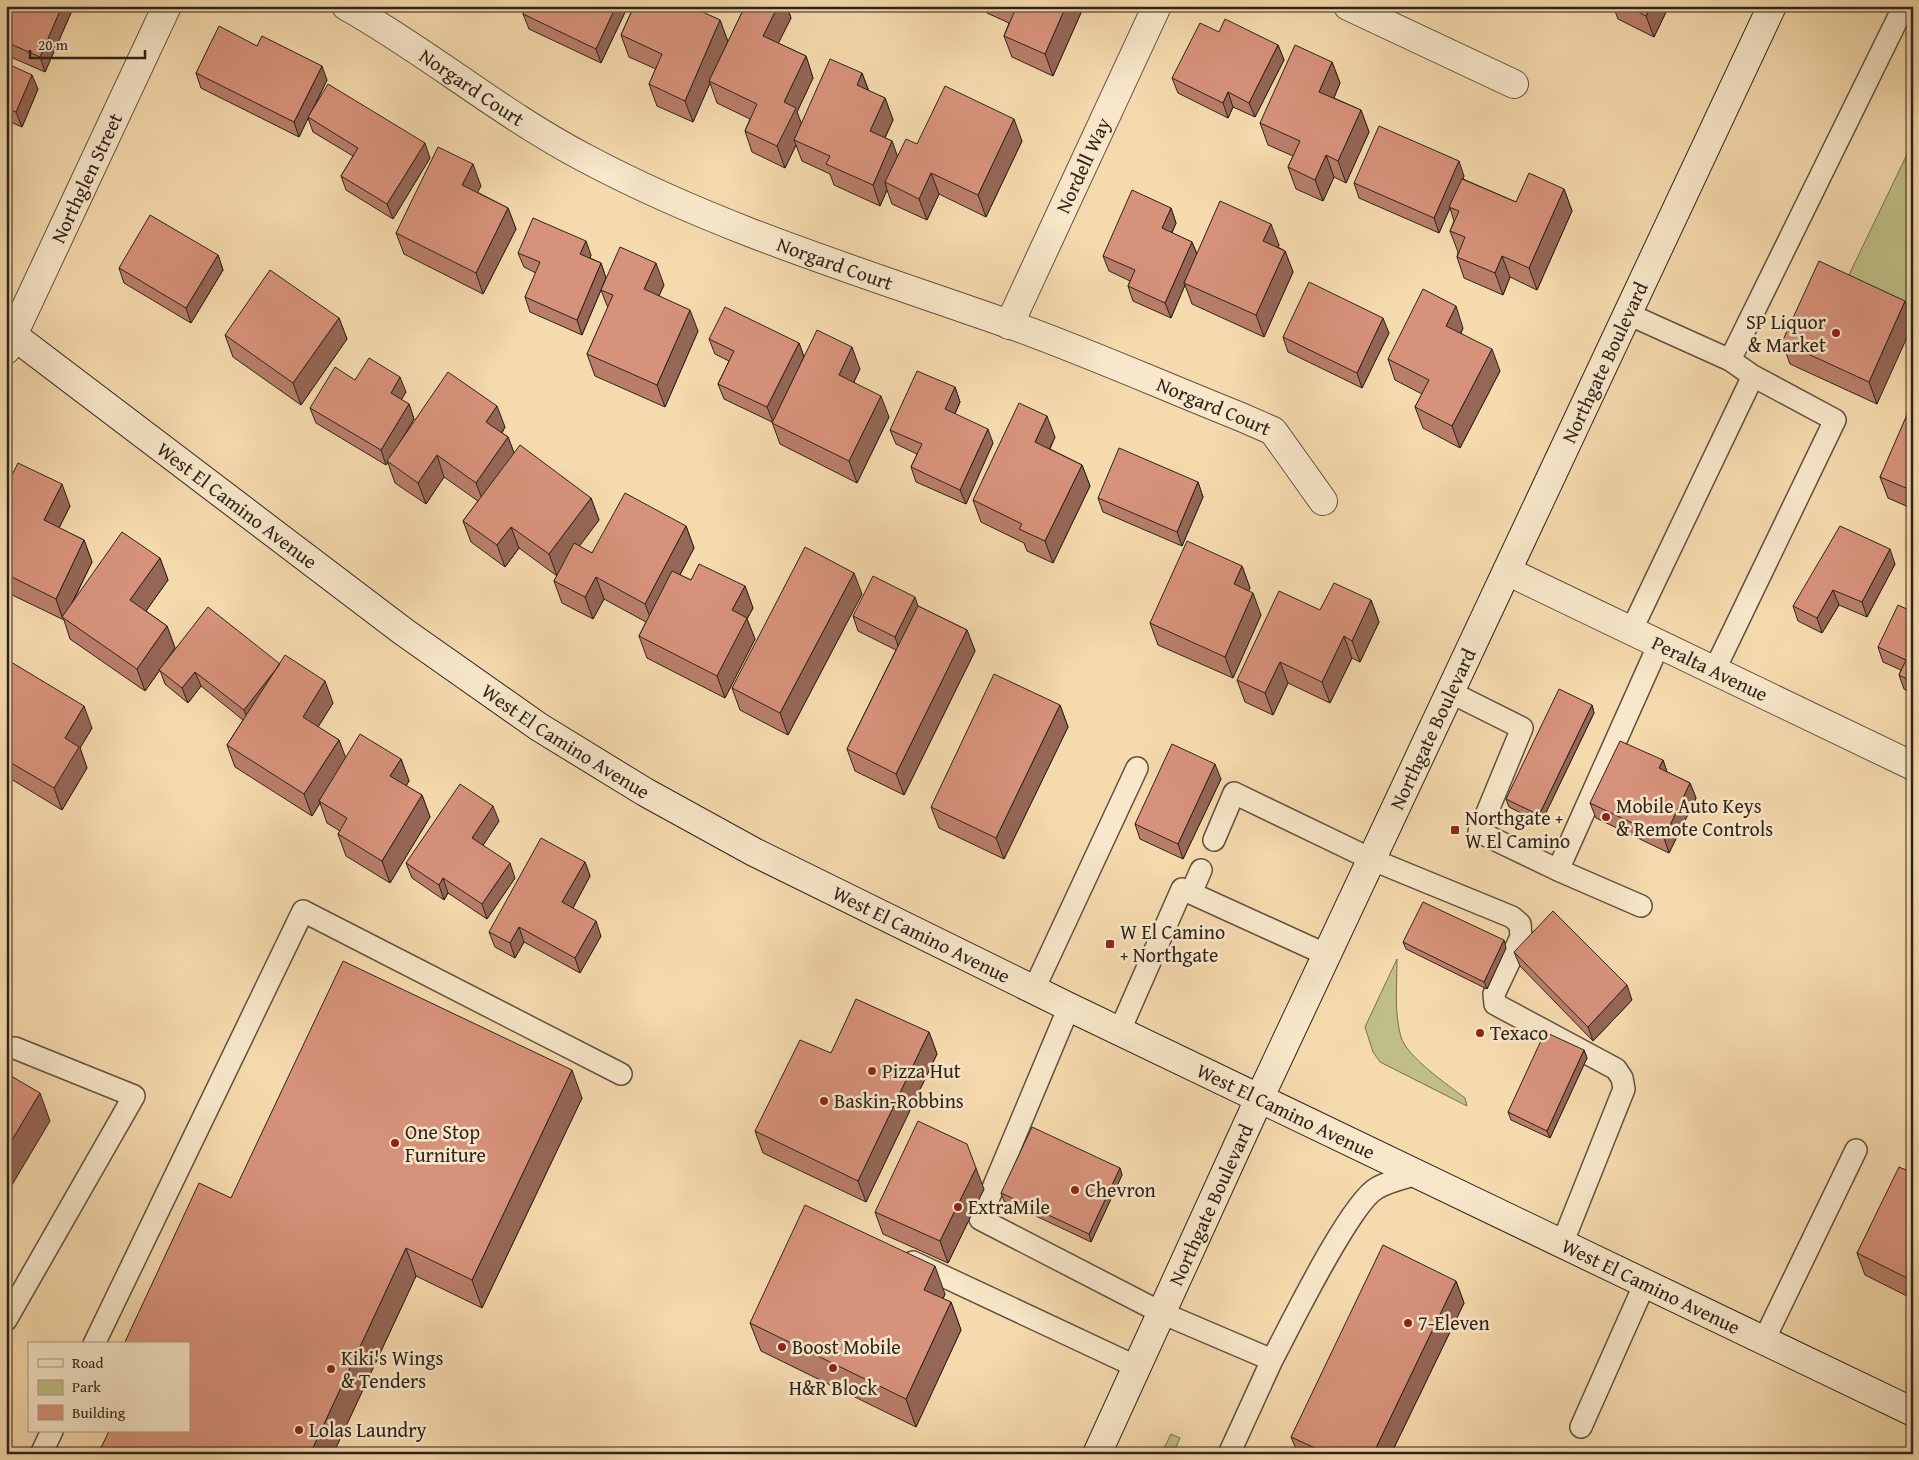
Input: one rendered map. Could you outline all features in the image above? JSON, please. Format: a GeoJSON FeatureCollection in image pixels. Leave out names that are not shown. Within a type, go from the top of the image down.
{"type":"FeatureCollection","features":[{"type":"Feature","properties":{"kind":"main road","name":"Northglen Street"},"geometry":{"type":"LineString","coordinates":[[9,338],[167,6]]}},
{"type":"Feature","properties":{"kind":"main road","name":"Norgard Court"},"geometry":{"type":"LineString","coordinates":[[346,6],[383,27],[508,112],[584,158],[758,237],[1009,325],[1272,431],[1323,501]]}},
{"type":"Feature","properties":{"kind":"main road","name":"Nordell Way"},"geometry":{"type":"LineString","coordinates":[[1009,325],[1157,6]]}},
{"type":"Feature","properties":{"kind":"main road"},"geometry":{"type":"LineString","coordinates":[[1348,6],[1514,84]]}},
{"type":"Feature","properties":{"kind":"main road","name":"Northgate Boulevard"},"geometry":{"type":"LineString","coordinates":[[1097,1454],[1259,1099],[1373,860],[1772,6]]}},
{"type":"Feature","properties":{"kind":"main road","name":"West El Camino Avenue"},"geometry":{"type":"LineString","coordinates":[[9,338],[404,632],[539,727],[645,792],[754,852],[1034,990],[1913,1412]]}},
{"type":"Feature","properties":{"kind":"main road","name":"Peralta Avenue"},"geometry":{"type":"LineString","coordinates":[[1507,572],[1913,766]]}},
{"type":"Feature","properties":{"kind":"lane"},"geometry":{"type":"LineString","coordinates":[[1730,360],[1904,6]]}},
{"type":"Feature","properties":{"kind":"lane"},"geometry":{"type":"LineString","coordinates":[[1628,314],[1730,360],[1753,376],[1835,420],[1714,671]]}},
{"type":"Feature","properties":{"kind":"lane"},"geometry":{"type":"LineString","coordinates":[[1631,632],[1753,376]]}},
{"type":"Feature","properties":{"kind":"lane"},"geometry":{"type":"LineString","coordinates":[[1558,870],[1659,644]]}},
{"type":"Feature","properties":{"kind":"lane"},"geometry":{"type":"LineString","coordinates":[[1450,692],[1522,728],[1478,832],[1558,870],[1641,906]]}},
{"type":"Feature","properties":{"kind":"lane"},"geometry":{"type":"LineString","coordinates":[[1034,990],[1137,768]]}},
{"type":"Feature","properties":{"kind":"lane"},"geometry":{"type":"LineString","coordinates":[[1214,840],[1234,793],[1373,860],[1512,917],[1520,924],[1521,937],[1494,994],[1495,1004],[1616,1069],[1622,1078],[1624,1089],[1562,1244]]}},
{"type":"Feature","properties":{"kind":"lane"},"geometry":{"type":"LineString","coordinates":[[1191,893],[1201,870]]}},
{"type":"Feature","properties":{"kind":"lane"},"geometry":{"type":"LineString","coordinates":[[1120,1030],[1182,889],[1327,955]]}},
{"type":"Feature","properties":{"kind":"lane"},"geometry":{"type":"LineString","coordinates":[[95,1342],[303,911],[621,1074]]}},
{"type":"Feature","properties":{"kind":"lane"},"geometry":{"type":"LineString","coordinates":[[1069,1007],[980,1219],[1162,1313],[1272,1360]]}},
{"type":"Feature","properties":{"kind":"lane"},"geometry":{"type":"LineString","coordinates":[[6,1320],[134,1096],[15,1048]]}},
{"type":"Feature","properties":{"kind":"lane"},"geometry":{"type":"LineString","coordinates":[[1764,1340],[1856,1150]]}},
{"type":"Feature","properties":{"kind":"lane"},"geometry":{"type":"LineString","coordinates":[[1229,1454],[1272,1360],[1344,1229],[1361,1204],[1376,1188],[1417,1174]]}},
{"type":"Feature","properties":{"kind":"lane"},"geometry":{"type":"LineString","coordinates":[[897,1254],[1137,1367]]}},
{"type":"Feature","properties":{"kind":"lane"},"geometry":{"type":"LineString","coordinates":[[1580,1428],[1644,1283]]}},
{"type":"Feature","properties":{"kind":"lane"},"geometry":{"type":"LineString","coordinates":[[41,1454],[52,1432]]}},
{"type":"Feature","properties":{"kind":"green space"},"geometry":{"type":"Polygon","coordinates":[[[1913,142],[1913,313],[1846,281],[1913,142]]]}},
{"type":"Feature","properties":{"kind":"green space"},"geometry":{"type":"Polygon","coordinates":[[[1397,959],[1397,1008],[1401,1037],[1419,1062],[1465,1098],[1467,1106],[1380,1062],[1373,1052],[1365,1027],[1397,959]]]}},
{"type":"Feature","properties":{"kind":"green space"},"geometry":{"type":"Polygon","coordinates":[[[1171,1434],[1180,1438],[1173,1454],[1161,1454],[1171,1434]]]}},
{"type":"Feature","properties":{"kind":"building"},"geometry":{"type":"Polygon","coordinates":[[[6,6],[62,6],[40,57],[6,42],[6,6]]]}},
{"type":"Feature","properties":{"kind":"building"},"geometry":{"type":"Polygon","coordinates":[[[527,6],[616,6],[596,49],[523,14],[527,6]]]}},
{"type":"Feature","properties":{"kind":"building"},"geometry":{"type":"Polygon","coordinates":[[[634,6],[690,6],[720,20],[685,101],[649,84],[662,54],[621,35],[634,6]]]}},
{"type":"Feature","properties":{"kind":"building"},"geometry":{"type":"Polygon","coordinates":[[[745,6],[778,6],[763,36],[806,56],[784,102],[796,108],[777,146],[745,131],[757,104],[709,81],[745,6]]]}},
{"type":"Feature","properties":{"kind":"building"},"geometry":{"type":"Polygon","coordinates":[[[1013,6],[1066,6],[1045,54],[1004,36],[1016,8],[1013,6]]]}},
{"type":"Feature","properties":{"kind":"building"},"geometry":{"type":"Polygon","coordinates":[[[1627,6],[1650,6],[1646,16],[1627,6]]]}},
{"type":"Feature","properties":{"kind":"building"},"geometry":{"type":"Polygon","coordinates":[[[1225,19],[1278,45],[1249,103],[1228,92],[1223,103],[1172,78],[1200,23],[1219,32],[1225,19]]]}},
{"type":"Feature","properties":{"kind":"building"},"geometry":{"type":"Polygon","coordinates":[[[219,26],[257,46],[262,36],[322,66],[294,122],[196,73],[219,26]]]}},
{"type":"Feature","properties":{"kind":"building"},"geometry":{"type":"Polygon","coordinates":[[[1295,45],[1332,62],[1319,92],[1361,110],[1338,161],[1326,155],[1315,180],[1288,167],[1300,141],[1260,123],[1295,45]]]}},
{"type":"Feature","properties":{"kind":"building"},"geometry":{"type":"Polygon","coordinates":[[[830,59],[862,73],[857,85],[885,98],[870,131],[892,141],[873,185],[826,164],[830,156],[794,140],[830,59]]]}},
{"type":"Feature","properties":{"kind":"building"},"geometry":{"type":"Polygon","coordinates":[[[6,63],[32,75],[16,112],[6,108],[6,63]]]}},
{"type":"Feature","properties":{"kind":"building"},"geometry":{"type":"Polygon","coordinates":[[[328,84],[425,143],[387,204],[341,176],[358,148],[308,117],[328,84]]]}},
{"type":"Feature","properties":{"kind":"building"},"geometry":{"type":"Polygon","coordinates":[[[945,86],[1014,119],[978,195],[931,173],[919,199],[885,182],[906,139],[917,144],[945,86]]]}},
{"type":"Feature","properties":{"kind":"building"},"geometry":{"type":"Polygon","coordinates":[[[1379,126],[1459,161],[1434,218],[1354,183],[1379,126]]]}},
{"type":"Feature","properties":{"kind":"building"},"geometry":{"type":"Polygon","coordinates":[[[438,147],[473,164],[462,185],[508,208],[476,273],[396,233],[438,147]]]}},
{"type":"Feature","properties":{"kind":"building"},"geometry":{"type":"Polygon","coordinates":[[[1529,173],[1564,189],[1529,268],[1502,256],[1495,273],[1457,257],[1465,237],[1450,231],[1459,211],[1449,207],[1462,179],[1516,202],[1529,173]]]}},
{"type":"Feature","properties":{"kind":"building"},"geometry":{"type":"Polygon","coordinates":[[[1132,190],[1171,208],[1162,228],[1192,242],[1165,303],[1128,286],[1135,270],[1103,256],[1132,190]]]}},
{"type":"Feature","properties":{"kind":"building"},"geometry":{"type":"Polygon","coordinates":[[[1220,201],[1271,224],[1263,241],[1285,251],[1256,315],[1184,283],[1220,201]]]}},
{"type":"Feature","properties":{"kind":"building"},"geometry":{"type":"Polygon","coordinates":[[[150,215],[218,255],[186,308],[119,268],[150,215]]]}},
{"type":"Feature","properties":{"kind":"building"},"geometry":{"type":"Polygon","coordinates":[[[533,218],[586,241],[580,254],[601,263],[577,320],[525,297],[540,262],[518,253],[533,218]]]}},
{"type":"Feature","properties":{"kind":"building"},"geometry":{"type":"Polygon","coordinates":[[[620,247],[656,263],[644,289],[690,310],[657,385],[587,354],[613,295],[601,290],[620,247]]]}},
{"type":"Feature","properties":{"kind":"building"},"geometry":{"type":"Polygon","coordinates":[[[1819,261],[1905,301],[1869,382],[1782,342],[1819,261]]]}},
{"type":"Feature","properties":{"kind":"building"},"geometry":{"type":"Polygon","coordinates":[[[270,270],[339,318],[293,383],[225,335],[270,270]]]}},
{"type":"Feature","properties":{"kind":"building"},"geometry":{"type":"Polygon","coordinates":[[[1309,282],[1383,318],[1357,373],[1283,337],[1309,282]]]}},
{"type":"Feature","properties":{"kind":"building"},"geometry":{"type":"Polygon","coordinates":[[[1423,289],[1456,306],[1446,326],[1492,349],[1452,426],[1415,407],[1429,380],[1388,359],[1423,289]]]}},
{"type":"Feature","properties":{"kind":"building"},"geometry":{"type":"Polygon","coordinates":[[[725,307],[799,343],[767,407],[718,384],[734,351],[709,339],[725,307]]]}},
{"type":"Feature","properties":{"kind":"building"},"geometry":{"type":"Polygon","coordinates":[[[817,330],[852,347],[839,375],[881,396],[849,461],[772,423],[817,330]]]}},
{"type":"Feature","properties":{"kind":"building"},"geometry":{"type":"Polygon","coordinates":[[[369,358],[400,377],[391,393],[409,404],[381,450],[310,408],[335,367],[355,380],[369,358]]]}},
{"type":"Feature","properties":{"kind":"building"},"geometry":{"type":"Polygon","coordinates":[[[917,371],[955,387],[945,409],[988,429],[960,490],[911,467],[922,444],[890,430],[917,371]]]}},
{"type":"Feature","properties":{"kind":"building"},"geometry":{"type":"Polygon","coordinates":[[[448,372],[497,406],[486,422],[508,437],[476,483],[437,455],[418,483],[387,461],[448,372]]]}},
{"type":"Feature","properties":{"kind":"building"},"geometry":{"type":"Polygon","coordinates":[[[1019,403],[1047,416],[1035,442],[1082,465],[1045,541],[1019,529],[1022,524],[973,500],[1019,403]]]}},
{"type":"Feature","properties":{"kind":"building"},"geometry":{"type":"Polygon","coordinates":[[[1909,410],[1913,411],[1913,491],[1880,477],[1909,410]]]}},
{"type":"Feature","properties":{"kind":"building"},"geometry":{"type":"Polygon","coordinates":[[[520,445],[591,498],[549,554],[511,527],[497,545],[463,521],[520,445]]]}},
{"type":"Feature","properties":{"kind":"building"},"geometry":{"type":"Polygon","coordinates":[[[1119,448],[1198,482],[1177,532],[1098,498],[1119,448]]]}},
{"type":"Feature","properties":{"kind":"building"},"geometry":{"type":"Polygon","coordinates":[[[18,463],[62,484],[44,520],[84,540],[56,599],[6,574],[6,487],[18,463]]]}},
{"type":"Feature","properties":{"kind":"building"},"geometry":{"type":"Polygon","coordinates":[[[625,493],[686,526],[645,604],[596,577],[585,597],[554,581],[574,543],[592,553],[625,493]]]}},
{"type":"Feature","properties":{"kind":"building"},"geometry":{"type":"Polygon","coordinates":[[[1840,526],[1890,549],[1862,602],[1833,590],[1817,618],[1793,606],[1840,526]]]}},
{"type":"Feature","properties":{"kind":"building"},"geometry":{"type":"Polygon","coordinates":[[[122,532],[160,558],[130,600],[167,626],[137,669],[62,617],[122,532]]]}},
{"type":"Feature","properties":{"kind":"building"},"geometry":{"type":"Polygon","coordinates":[[[1187,541],[1242,566],[1234,584],[1253,593],[1225,657],[1150,623],[1187,541]]]}},
{"type":"Feature","properties":{"kind":"building"},"geometry":{"type":"Polygon","coordinates":[[[805,547],[854,573],[780,713],[732,688],[805,547]]]}},
{"type":"Feature","properties":{"kind":"building"},"geometry":{"type":"Polygon","coordinates":[[[699,564],[745,586],[732,610],[747,618],[717,676],[639,636],[672,571],[691,580],[699,564]]]}},
{"type":"Feature","properties":{"kind":"building"},"geometry":{"type":"Polygon","coordinates":[[[873,576],[915,597],[895,637],[853,616],[873,576]]]}},
{"type":"Feature","properties":{"kind":"building"},"geometry":{"type":"Polygon","coordinates":[[[1334,583],[1371,600],[1352,641],[1344,636],[1322,682],[1280,662],[1265,693],[1237,680],[1279,591],[1320,610],[1334,583]]]}},
{"type":"Feature","properties":{"kind":"building"},"geometry":{"type":"Polygon","coordinates":[[[1898,605],[1913,612],[1913,682],[1899,675],[1906,660],[1878,647],[1898,605]]]}},
{"type":"Feature","properties":{"kind":"building"},"geometry":{"type":"Polygon","coordinates":[[[918,606],[967,630],[896,774],[847,749],[918,606]]]}},
{"type":"Feature","properties":{"kind":"building"},"geometry":{"type":"Polygon","coordinates":[[[208,607],[280,664],[244,710],[195,672],[182,688],[159,670],[208,607]]]}},
{"type":"Feature","properties":{"kind":"building"},"geometry":{"type":"Polygon","coordinates":[[[285,655],[325,681],[303,717],[339,740],[304,794],[227,745],[285,655]]]}},
{"type":"Feature","properties":{"kind":"building"},"geometry":{"type":"Polygon","coordinates":[[[6,659],[84,706],[65,738],[79,747],[54,788],[6,760],[6,659]]]}},
{"type":"Feature","properties":{"kind":"building"},"geometry":{"type":"Polygon","coordinates":[[[994,674],[1060,705],[996,838],[931,807],[994,674]]]}},
{"type":"Feature","properties":{"kind":"building"},"geometry":{"type":"Polygon","coordinates":[[[1559,689],[1592,705],[1539,815],[1506,799],[1559,689]]]}},
{"type":"Feature","properties":{"kind":"building"},"geometry":{"type":"Polygon","coordinates":[[[360,734],[401,759],[390,776],[422,795],[382,861],[338,834],[347,818],[319,801],[360,734]]]}},
{"type":"Feature","properties":{"kind":"building"},"geometry":{"type":"Polygon","coordinates":[[[1620,741],[1663,760],[1659,768],[1690,783],[1664,838],[1590,803],[1620,741]]]}},
{"type":"Feature","properties":{"kind":"building"},"geometry":{"type":"Polygon","coordinates":[[[1172,744],[1215,764],[1178,844],[1135,824],[1172,744]]]}},
{"type":"Feature","properties":{"kind":"building"},"geometry":{"type":"Polygon","coordinates":[[[460,784],[493,806],[472,838],[510,863],[482,904],[443,878],[439,885],[406,863],[460,784]]]}},
{"type":"Feature","properties":{"kind":"building"},"geometry":{"type":"Polygon","coordinates":[[[541,838],[585,862],[562,902],[596,921],[575,958],[519,927],[510,943],[489,932],[541,838]]]}},
{"type":"Feature","properties":{"kind":"building"},"geometry":{"type":"Polygon","coordinates":[[[1423,902],[1504,940],[1484,982],[1403,942],[1423,902]]]}},
{"type":"Feature","properties":{"kind":"building"},"geometry":{"type":"Polygon","coordinates":[[[1553,911],[1627,985],[1588,1027],[1514,952],[1553,911]]]}},
{"type":"Feature","properties":{"kind":"building"},"geometry":{"type":"Polygon","coordinates":[[[343,961],[572,1070],[472,1280],[406,1248],[310,1454],[98,1454],[109,1432],[190,1432],[190,1342],[125,1342],[199,1183],[231,1198],[343,961]]]}},
{"type":"Feature","properties":{"kind":"building"},"geometry":{"type":"Polygon","coordinates":[[[856,999],[929,1032],[858,1181],[755,1131],[800,1040],[831,1053],[856,999]]]}},
{"type":"Feature","properties":{"kind":"building"},"geometry":{"type":"Polygon","coordinates":[[[1545,1032],[1584,1050],[1547,1131],[1508,1112],[1545,1032]]]}},
{"type":"Feature","properties":{"kind":"building"},"geometry":{"type":"Polygon","coordinates":[[[6,1073],[40,1093],[6,1150],[6,1073]]]}},
{"type":"Feature","properties":{"kind":"building"},"geometry":{"type":"Polygon","coordinates":[[[918,1121],[967,1144],[976,1168],[940,1241],[875,1212],[918,1121]]]}},
{"type":"Feature","properties":{"kind":"building"},"geometry":{"type":"Polygon","coordinates":[[[1032,1127],[1120,1168],[1089,1234],[1001,1193],[1032,1127]]]}},
{"type":"Feature","properties":{"kind":"building"},"geometry":{"type":"Polygon","coordinates":[[[1899,1167],[1913,1173],[1913,1281],[1857,1253],[1899,1167]]]}},
{"type":"Feature","properties":{"kind":"building"},"geometry":{"type":"Polygon","coordinates":[[[805,1205],[935,1266],[924,1290],[951,1302],[906,1399],[750,1323],[805,1205]]]}},
{"type":"Feature","properties":{"kind":"building"},"geometry":{"type":"Polygon","coordinates":[[[1383,1245],[1456,1281],[1373,1454],[1328,1454],[1291,1437],[1383,1245]]]}},
{"type":"Feature","properties":{"kind":"place","name":"SP Liquor & Market"},"geometry":{"type":"Point","coordinates":[1836,333]}},
{"type":"Feature","properties":{"kind":"place","name":"Mobile Auto Keys & Remote Controls"},"geometry":{"type":"Point","coordinates":[1606,817]}},
{"type":"Feature","properties":{"kind":"place","name":"Northgate + W El Camino"},"geometry":{"type":"Point","coordinates":[1455,830]}},
{"type":"Feature","properties":{"kind":"place","name":"W El Camino + Northgate"},"geometry":{"type":"Point","coordinates":[1110,944]}},
{"type":"Feature","properties":{"kind":"place","name":"Texaco"},"geometry":{"type":"Point","coordinates":[1480,1033]}},
{"type":"Feature","properties":{"kind":"place","name":"Pizza Hut"},"geometry":{"type":"Point","coordinates":[872,1071]}},
{"type":"Feature","properties":{"kind":"place","name":"Baskin-Robbins"},"geometry":{"type":"Point","coordinates":[824,1101]}},
{"type":"Feature","properties":{"kind":"place","name":"One Stop Furniture"},"geometry":{"type":"Point","coordinates":[395,1143]}},
{"type":"Feature","properties":{"kind":"place","name":"Chevron"},"geometry":{"type":"Point","coordinates":[1075,1190]}},
{"type":"Feature","properties":{"kind":"place","name":"ExtraMile"},"geometry":{"type":"Point","coordinates":[958,1207]}},
{"type":"Feature","properties":{"kind":"place","name":"7-Eleven"},"geometry":{"type":"Point","coordinates":[1408,1323]}},
{"type":"Feature","properties":{"kind":"place","name":"Boost Mobile"},"geometry":{"type":"Point","coordinates":[782,1347]}},
{"type":"Feature","properties":{"kind":"place","name":"H&R Block"},"geometry":{"type":"Point","coordinates":[833,1368]}},
{"type":"Feature","properties":{"kind":"place","name":"Kiki's Wings & Tenders"},"geometry":{"type":"Point","coordinates":[331,1369]}},
{"type":"Feature","properties":{"kind":"place","name":"Lolas Laundry"},"geometry":{"type":"Point","coordinates":[299,1430]}}]}
